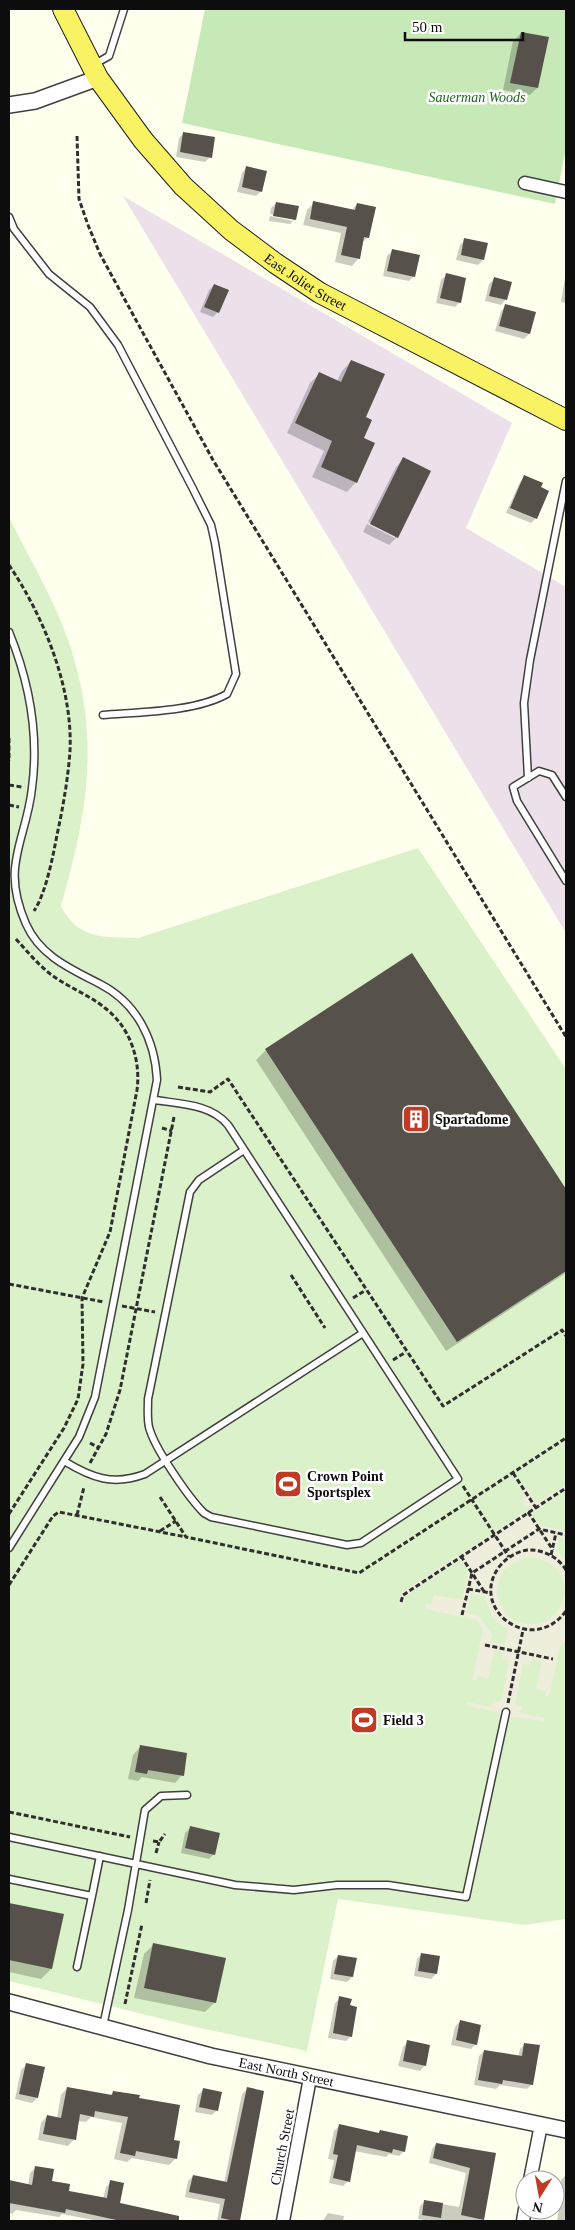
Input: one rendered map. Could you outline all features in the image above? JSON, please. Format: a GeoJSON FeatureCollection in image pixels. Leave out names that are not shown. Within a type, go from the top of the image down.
{"type":"FeatureCollection","features":[{"type":"Feature","properties":{"kind":"main road","name":"East Joliet Street"},"geometry":{"type":"LineString","coordinates":[[63,9],[95,72],[143,140],[183,186],[231,230],[275,263],[320,293],[566,420]]}},
{"type":"Feature","properties":{"kind":"street"},"geometry":{"type":"LineString","coordinates":[[9,105],[36,102],[95,72]]}},
{"type":"Feature","properties":{"kind":"street"},"geometry":{"type":"LineString","coordinates":[[524,183],[566,192]]}},
{"type":"Feature","properties":{"kind":"street","name":"East North Street"},"geometry":{"type":"LineString","coordinates":[[9,2002],[211,2056],[566,2130]]}},
{"type":"Feature","properties":{"kind":"street","name":"Church Street"},"geometry":{"type":"LineString","coordinates":[[283,2221],[310,2078]]}},
{"type":"Feature","properties":{"kind":"street"},"geometry":{"type":"LineString","coordinates":[[532,2170],[541,2125]]}},
{"type":"Feature","properties":{"kind":"lane"},"geometry":{"type":"LineString","coordinates":[[95,72],[109,56],[124,9]]}},
{"type":"Feature","properties":{"kind":"lane"},"geometry":{"type":"LineString","coordinates":[[9,217],[14,229],[49,274],[90,307],[118,345],[197,496],[210,525],[215,543],[236,674],[227,694],[209,703],[147,712],[103,715]]}},
{"type":"Feature","properties":{"kind":"lane"},"geometry":{"type":"LineString","coordinates":[[528,778],[524,703],[530,660],[566,481]]}},
{"type":"Feature","properties":{"kind":"lane"},"geometry":{"type":"LineString","coordinates":[[9,632],[25,678],[34,732],[32,788],[14,861],[14,874],[21,910],[28,928],[49,955],[68,968],[115,993],[138,1017],[149,1040],[156,1065],[157,1080],[155,1100],[96,1397],[83,1430],[9,1548]]}},
{"type":"Feature","properties":{"kind":"lane"},"geometry":{"type":"LineString","coordinates":[[566,797],[552,775],[540,770],[513,787],[518,801],[566,880]]}},
{"type":"Feature","properties":{"kind":"lane"},"geometry":{"type":"LineString","coordinates":[[155,1100],[216,1112],[228,1125],[458,1479],[361,1542],[347,1544],[211,1517],[200,1508],[152,1436],[148,1416],[148,1399],[190,1192],[199,1180],[244,1150]]}},
{"type":"Feature","properties":{"kind":"lane"},"geometry":{"type":"LineString","coordinates":[[64,1461],[96,1478],[114,1480],[136,1477],[167,1460],[363,1333]]}},
{"type":"Feature","properties":{"kind":"lane"},"geometry":{"type":"LineString","coordinates":[[9,1837],[235,1885],[294,1890],[337,1885],[388,1885],[466,1897],[506,1712]]}},
{"type":"Feature","properties":{"kind":"lane"},"geometry":{"type":"LineString","coordinates":[[103,2026],[137,1864],[145,1810],[161,1796],[187,1795]]}},
{"type":"Feature","properties":{"kind":"lane"},"geometry":{"type":"LineString","coordinates":[[77,1968],[100,1856]]}},
{"type":"Feature","properties":{"kind":"lane"},"geometry":{"type":"LineString","coordinates":[[9,1879],[92,1896]]}},
{"type":"Feature","properties":{"kind":"path"},"geometry":{"type":"LineString","coordinates":[[77,136],[80,199],[100,254],[213,460],[566,1037]]}},
{"type":"Feature","properties":{"kind":"path"},"geometry":{"type":"LineString","coordinates":[[9,565],[30,599],[49,640],[63,690],[70,740],[68,768],[55,847],[39,903],[34,911]]}},
{"type":"Feature","properties":{"kind":"path"},"geometry":{"type":"LineString","coordinates":[[9,738],[9,761]]}},
{"type":"Feature","properties":{"kind":"path"},"geometry":{"type":"LineString","coordinates":[[9,785],[22,787]]}},
{"type":"Feature","properties":{"kind":"path"},"geometry":{"type":"LineString","coordinates":[[9,805],[19,807]]}},
{"type":"Feature","properties":{"kind":"path"},"geometry":{"type":"LineString","coordinates":[[9,1514],[64,1428],[78,1399],[84,1343],[82,1298],[110,1232],[131,1123],[139,1069],[135,1053],[126,1033],[106,1008],[45,970],[16,938]]}},
{"type":"Feature","properties":{"kind":"path"},"geometry":{"type":"LineString","coordinates":[[178,1087],[208,1092],[228,1079],[443,1406],[562,1330],[566,1336]]}},
{"type":"Feature","properties":{"kind":"path"},"geometry":{"type":"LineString","coordinates":[[90,1463],[99,1448],[116,1406],[174,1117]]}},
{"type":"Feature","properties":{"kind":"path"},"geometry":{"type":"LineString","coordinates":[[131,1123],[137,1124]]}},
{"type":"Feature","properties":{"kind":"path"},"geometry":{"type":"LineString","coordinates":[[162,1128],[172,1131]]}},
{"type":"Feature","properties":{"kind":"path"},"geometry":{"type":"LineString","coordinates":[[291,1275],[325,1328]]}},
{"type":"Feature","properties":{"kind":"path"},"geometry":{"type":"LineString","coordinates":[[9,1284],[165,1314]]}},
{"type":"Feature","properties":{"kind":"path"},"geometry":{"type":"LineString","coordinates":[[344,1304],[366,1290]]}},
{"type":"Feature","properties":{"kind":"path"},"geometry":{"type":"LineString","coordinates":[[384,1366],[406,1352]]}},
{"type":"Feature","properties":{"kind":"path"},"geometry":{"type":"LineString","coordinates":[[64,1428],[68,1430]]}},
{"type":"Feature","properties":{"kind":"path"},"geometry":{"type":"LineString","coordinates":[[9,1585],[53,1516],[61,1512],[359,1573],[566,1438]]}},
{"type":"Feature","properties":{"kind":"path"},"geometry":{"type":"LineString","coordinates":[[90,1443],[99,1448]]}},
{"type":"Feature","properties":{"kind":"path"},"geometry":{"type":"LineString","coordinates":[[513,1473],[536,1508]]}},
{"type":"Feature","properties":{"kind":"path"},"geometry":{"type":"LineString","coordinates":[[458,1479],[509,1557]]}},
{"type":"Feature","properties":{"kind":"path"},"geometry":{"type":"LineString","coordinates":[[77,1515],[84,1487]]}},
{"type":"Feature","properties":{"kind":"path"},"geometry":{"type":"LineString","coordinates":[[401,1602],[403,1595],[566,1488]]}},
{"type":"Feature","properties":{"kind":"path"},"geometry":{"type":"LineString","coordinates":[[160,1497],[186,1537]]}},
{"type":"Feature","properties":{"kind":"path"},"geometry":{"type":"LineString","coordinates":[[528,1512],[553,1550]]}},
{"type":"Feature","properties":{"kind":"path"},"geometry":{"type":"LineString","coordinates":[[158,1532],[176,1521]]}},
{"type":"Feature","properties":{"kind":"path"},"geometry":{"type":"LineString","coordinates":[[462,1615],[472,1573],[540,1529],[566,1535]]}},
{"type":"Feature","properties":{"kind":"path"},"geometry":{"type":"LineString","coordinates":[[551,1555],[556,1533]]}},
{"type":"Feature","properties":{"kind":"path"},"geometry":{"type":"LineString","coordinates":[[566,1570],[551,1555],[536,1550],[527,1550],[509,1557],[497,1570],[493,1578],[491,1593],[494,1605],[503,1619],[522,1630],[545,1628],[561,1619],[566,1611]]}},
{"type":"Feature","properties":{"kind":"path"},"geometry":{"type":"LineString","coordinates":[[461,1556],[485,1593]]}},
{"type":"Feature","properties":{"kind":"path"},"geometry":{"type":"LineString","coordinates":[[468,1589],[491,1593]]}},
{"type":"Feature","properties":{"kind":"path"},"geometry":{"type":"LineString","coordinates":[[506,1712],[522,1630]]}},
{"type":"Feature","properties":{"kind":"path"},"geometry":{"type":"LineString","coordinates":[[485,1645],[553,1659]]}},
{"type":"Feature","properties":{"kind":"path"},"geometry":{"type":"LineString","coordinates":[[9,1812],[130,1837]]}},
{"type":"Feature","properties":{"kind":"path"},"geometry":{"type":"LineString","coordinates":[[156,1853],[159,1842],[165,1834]]}},
{"type":"Feature","properties":{"kind":"path"},"geometry":{"type":"LineString","coordinates":[[153,1841],[159,1842]]}},
{"type":"Feature","properties":{"kind":"path"},"geometry":{"type":"LineString","coordinates":[[146,1903],[150,1880]]}},
{"type":"Feature","properties":{"kind":"path"},"geometry":{"type":"LineString","coordinates":[[125,2004],[142,1924]]}},
{"type":"Feature","properties":{"kind":"shaded area"},"geometry":{"type":"Polygon","coordinates":[[[123,196],[512,423],[466,528],[566,587],[566,933],[123,196]]]}},
{"type":"Feature","properties":{"kind":"shaded area"},"geometry":{"type":"Polygon","coordinates":[[[566,1485],[566,1490],[531,1514],[538,1525],[566,1531],[566,1538],[559,1537],[556,1551],[566,1560],[566,1642],[560,1646],[549,1697],[545,1696],[546,1691],[536,1689],[542,1661],[532,1658],[530,1665],[523,1664],[515,1704],[522,1706],[520,1713],[545,1718],[544,1721],[498,1715],[498,1712],[467,1706],[467,1702],[492,1707],[493,1700],[501,1702],[509,1661],[502,1659],[503,1652],[494,1650],[488,1679],[478,1676],[476,1681],[472,1680],[483,1630],[476,1620],[426,1609],[426,1604],[431,1605],[434,1595],[462,1600],[468,1570],[461,1559],[405,1596],[404,1605],[399,1604],[401,1593],[531,1508],[530,1505],[526,1507],[522,1501],[525,1498],[521,1491],[527,1488],[537,1503],[566,1485]],[[525,1558],[513,1563],[504,1570],[497,1592],[500,1604],[506,1614],[515,1621],[526,1624],[538,1624],[549,1619],[557,1612],[563,1601],[565,1591],[563,1579],[557,1569],[548,1562],[537,1558],[525,1558]],[[471,1593],[467,1613],[479,1616],[492,1635],[490,1642],[505,1645],[508,1631],[492,1617],[485,1596],[471,1593]]]}},
{"type":"Feature","properties":{"kind":"green space","name":"Sauerman Woods"},"geometry":{"type":"Polygon","coordinates":[[[205,9],[566,9],[566,148],[555,204],[182,123],[205,9]]]}},
{"type":"Feature","properties":{"kind":"green space","name":"Crown Point Sportsplex"},"geometry":{"type":"Polygon","coordinates":[[[9,517],[60,620],[73,655],[81,688],[88,751],[86,782],[77,842],[61,906],[76,925],[84,931],[94,934],[138,938],[418,848],[566,1069],[566,1919],[524,1925],[338,1899],[307,2051],[191,2026],[9,1981],[9,517]]]}},
{"type":"Feature","properties":{"kind":"building"},"geometry":{"type":"Polygon","coordinates":[[[521,32],[549,37],[538,88],[510,83],[521,32]]]}},
{"type":"Feature","properties":{"kind":"building"},"geometry":{"type":"Polygon","coordinates":[[[183,132],[215,137],[212,158],[180,152],[183,132]]]}},
{"type":"Feature","properties":{"kind":"building"},"geometry":{"type":"Polygon","coordinates":[[[246,166],[267,171],[262,192],[242,187],[246,166]]]}},
{"type":"Feature","properties":{"kind":"building"},"geometry":{"type":"Polygon","coordinates":[[[313,201],[355,210],[357,203],[376,207],[369,238],[364,237],[360,259],[341,255],[347,227],[310,219],[313,201]]]}},
{"type":"Feature","properties":{"kind":"building"},"geometry":{"type":"Polygon","coordinates":[[[276,202],[299,206],[296,220],[273,216],[276,202]]]}},
{"type":"Feature","properties":{"kind":"building"},"geometry":{"type":"Polygon","coordinates":[[[464,238],[488,243],[484,260],[461,255],[464,238]]]}},
{"type":"Feature","properties":{"kind":"building"},"geometry":{"type":"Polygon","coordinates":[[[392,249],[420,255],[415,277],[387,271],[392,249]]]}},
{"type":"Feature","properties":{"kind":"building"},"geometry":{"type":"Polygon","coordinates":[[[446,273],[466,278],[461,303],[440,298],[446,273]]]}},
{"type":"Feature","properties":{"kind":"building"},"geometry":{"type":"Polygon","coordinates":[[[494,277],[512,282],[507,300],[489,296],[494,277]]]}},
{"type":"Feature","properties":{"kind":"building"},"geometry":{"type":"Polygon","coordinates":[[[214,284],[229,290],[219,313],[204,307],[214,284]]]}},
{"type":"Feature","properties":{"kind":"building"},"geometry":{"type":"Polygon","coordinates":[[[505,304],[536,312],[530,334],[499,326],[505,304]]]}},
{"type":"Feature","properties":{"kind":"building"},"geometry":{"type":"Polygon","coordinates":[[[351,360],[385,374],[366,417],[372,420],[364,438],[375,443],[357,483],[321,467],[332,441],[295,423],[319,372],[341,382],[351,360]]]}},
{"type":"Feature","properties":{"kind":"building"},"geometry":{"type":"Polygon","coordinates":[[[403,457],[431,471],[398,538],[370,524],[403,457]]]}},
{"type":"Feature","properties":{"kind":"building"},"geometry":{"type":"Polygon","coordinates":[[[524,475],[543,483],[541,487],[549,491],[537,519],[510,508],[524,475]]]}},
{"type":"Feature","properties":{"kind":"building","name":"Spartadome"},"geometry":{"type":"Polygon","coordinates":[[[412,953],[566,1189],[566,1271],[457,1342],[265,1049],[412,953]]]}},
{"type":"Feature","properties":{"kind":"building"},"geometry":{"type":"Polygon","coordinates":[[[140,1745],[187,1753],[184,1776],[148,1770],[147,1774],[135,1772],[140,1745]]]}},
{"type":"Feature","properties":{"kind":"building"},"geometry":{"type":"Polygon","coordinates":[[[190,1826],[220,1833],[215,1855],[185,1848],[190,1826]]]}},
{"type":"Feature","properties":{"kind":"building"},"geometry":{"type":"Polygon","coordinates":[[[9,1903],[64,1914],[52,1969],[9,1960],[9,1903]]]}},
{"type":"Feature","properties":{"kind":"building"},"geometry":{"type":"Polygon","coordinates":[[[153,1943],[226,1958],[216,2003],[144,1988],[153,1943]]]}},
{"type":"Feature","properties":{"kind":"building"},"geometry":{"type":"Polygon","coordinates":[[[421,1953],[440,1956],[437,1974],[418,1971],[421,1953]]]}},
{"type":"Feature","properties":{"kind":"building"},"geometry":{"type":"Polygon","coordinates":[[[338,1955],[357,1958],[353,1977],[334,1974],[338,1955]]]}},
{"type":"Feature","properties":{"kind":"building"},"geometry":{"type":"Polygon","coordinates":[[[339,1996],[352,1999],[350,2005],[357,2007],[352,2037],[333,2033],[339,1996]]]}},
{"type":"Feature","properties":{"kind":"building"},"geometry":{"type":"Polygon","coordinates":[[[460,2020],[481,2025],[477,2045],[456,2040],[460,2020]]]}},
{"type":"Feature","properties":{"kind":"building"},"geometry":{"type":"Polygon","coordinates":[[[407,2040],[430,2045],[426,2066],[403,2061],[407,2040]]]}},
{"type":"Feature","properties":{"kind":"building"},"geometry":{"type":"Polygon","coordinates":[[[524,2043],[540,2045],[533,2085],[503,2080],[502,2084],[478,2080],[484,2050],[522,2056],[524,2043]]]}},
{"type":"Feature","properties":{"kind":"building"},"geometry":{"type":"Polygon","coordinates":[[[26,2063],[45,2067],[38,2098],[19,2094],[26,2063]]]}},
{"type":"Feature","properties":{"kind":"building"},"geometry":{"type":"Polygon","coordinates":[[[67,2087],[112,2095],[113,2091],[140,2095],[139,2098],[180,2105],[174,2140],[180,2141],[177,2159],[136,2151],[135,2156],[120,2153],[128,2117],[95,2111],[94,2117],[80,2114],[76,2140],[43,2134],[47,2115],[61,2118],[67,2087]]]}},
{"type":"Feature","properties":{"kind":"building"},"geometry":{"type":"Polygon","coordinates":[[[247,2087],[264,2091],[240,2221],[235,2221],[221,2218],[225,2199],[189,2192],[193,2175],[227,2182],[247,2087]]]}},
{"type":"Feature","properties":{"kind":"building"},"geometry":{"type":"Polygon","coordinates":[[[203,2088],[222,2092],[218,2111],[199,2107],[203,2088]]]}},
{"type":"Feature","properties":{"kind":"building"},"geometry":{"type":"Polygon","coordinates":[[[339,2124],[379,2133],[380,2130],[408,2136],[405,2152],[393,2149],[392,2153],[357,2145],[350,2182],[333,2178],[338,2155],[333,2154],[339,2124]]]}},
{"type":"Feature","properties":{"kind":"building"},"geometry":{"type":"Polygon","coordinates":[[[436,2143],[496,2153],[484,2220],[461,2215],[470,2168],[433,2158],[436,2143]]]}},
{"type":"Feature","properties":{"kind":"building"},"geometry":{"type":"Polygon","coordinates":[[[35,2166],[54,2169],[52,2181],[70,2184],[69,2191],[107,2198],[110,2180],[124,2183],[120,2203],[179,2216],[179,2221],[121,2221],[66,2209],[65,2213],[9,2203],[9,2180],[32,2185],[35,2166]]]}},
{"type":"Feature","properties":{"kind":"building"},"geometry":{"type":"Polygon","coordinates":[[[424,2200],[443,2203],[441,2218],[422,2215],[424,2200]]]}},
{"type":"Feature","properties":{"kind":"place","name":"Spartadome"},"geometry":{"type":"Point","coordinates":[416,1119]}},
{"type":"Feature","properties":{"kind":"place","name":"Crown Point Sportsplex"},"geometry":{"type":"Point","coordinates":[288,1484]}},
{"type":"Feature","properties":{"kind":"place","name":"Field 3"},"geometry":{"type":"Point","coordinates":[364,1720]}}]}
